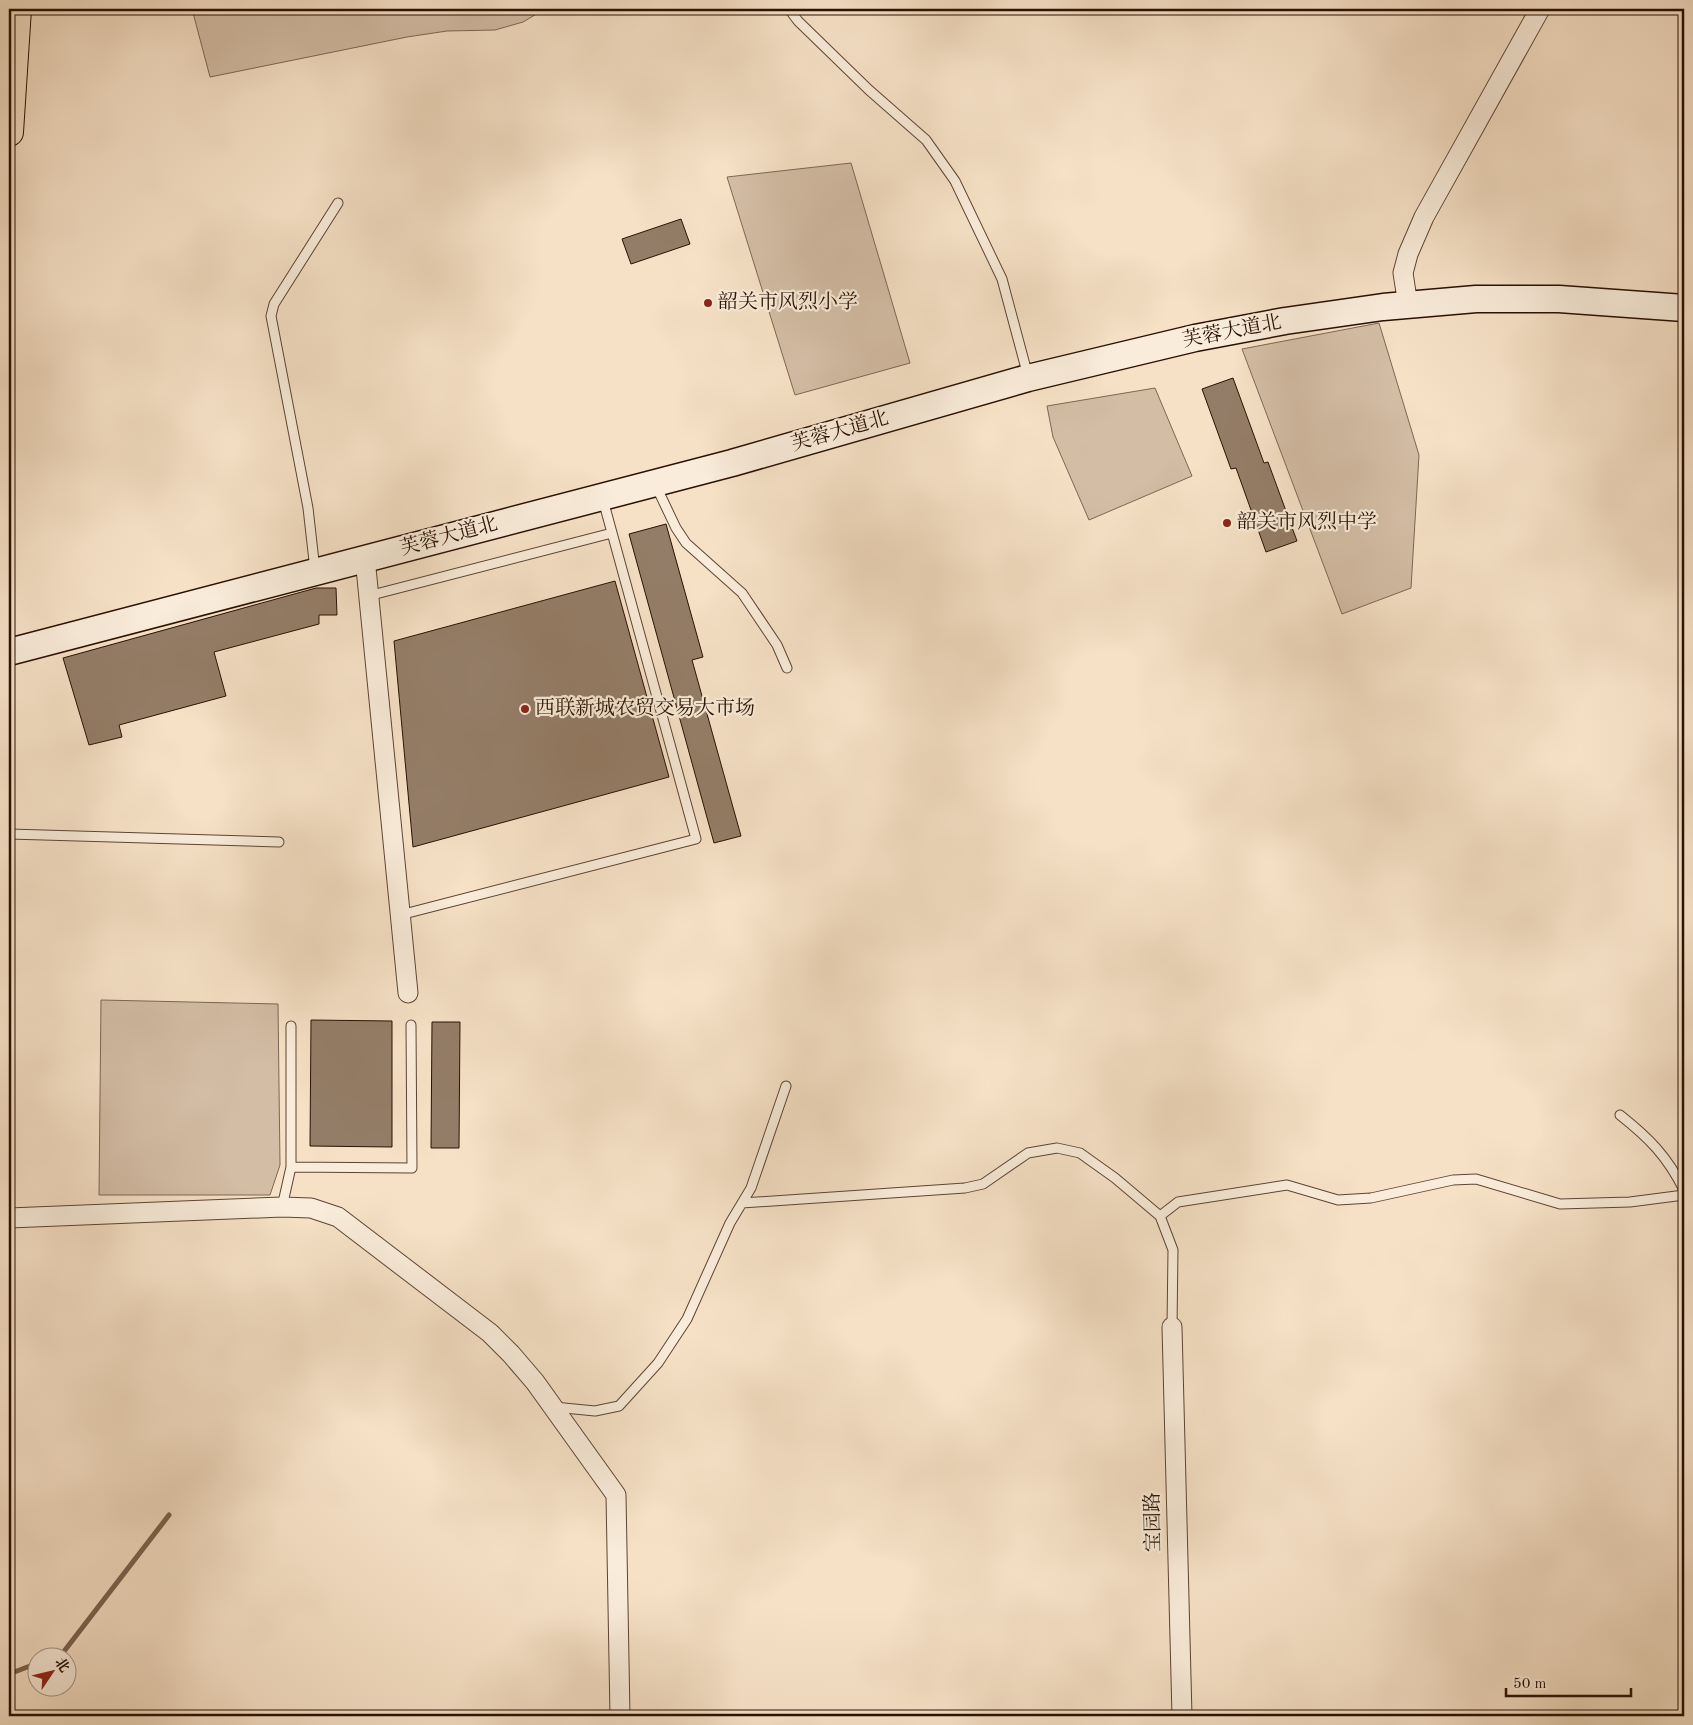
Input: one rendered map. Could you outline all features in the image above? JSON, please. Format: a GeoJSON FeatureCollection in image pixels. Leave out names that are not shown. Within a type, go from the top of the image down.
{"type":"FeatureCollection","features":[{"type":"Feature","properties":{"kind":"main road"},"geometry":{"type":"LineString","coordinates":[[9,132],[17,9]]}},
{"type":"Feature","properties":{"kind":"main road","name":"芙蓉大道北"},"geometry":{"type":"LineString","coordinates":[[9,652],[732,463],[1028,378],[1195,338],[1285,321],[1408,305],[1476,299],[1558,299],[1684,308]]}},
{"type":"Feature","properties":{"kind":"street"},"geometry":{"type":"LineString","coordinates":[[1408,305],[1403,273],[1408,254],[1424,217],[1540,9]]}},
{"type":"Feature","properties":{"kind":"street"},"geometry":{"type":"LineString","coordinates":[[365,558],[408,993]]}},
{"type":"Feature","properties":{"kind":"street"},"geometry":{"type":"LineString","coordinates":[[9,1218],[282,1207],[311,1208],[338,1217],[490,1333],[511,1354],[616,1495],[620,1716]]}},
{"type":"Feature","properties":{"kind":"street","name":"宝园路"},"geometry":{"type":"LineString","coordinates":[[1172,1327],[1182,1716]]}},
{"type":"Feature","properties":{"kind":"lane"},"geometry":{"type":"LineString","coordinates":[[789,9],[798,21],[868,90],[926,140],[955,181],[1002,280],[1028,378]]}},
{"type":"Feature","properties":{"kind":"lane"},"geometry":{"type":"LineString","coordinates":[[316,572],[308,508],[272,316],[274,304],[338,203]]}},
{"type":"Feature","properties":{"kind":"lane"},"geometry":{"type":"LineString","coordinates":[[654,483],[676,528],[686,543],[742,593],[777,645],[787,668]]}},
{"type":"Feature","properties":{"kind":"lane"},"geometry":{"type":"LineString","coordinates":[[400,915],[696,839],[602,497]]}},
{"type":"Feature","properties":{"kind":"lane"},"geometry":{"type":"LineString","coordinates":[[368,596],[612,533]]}},
{"type":"Feature","properties":{"kind":"lane"},"geometry":{"type":"LineString","coordinates":[[9,834],[279,842]]}},
{"type":"Feature","properties":{"kind":"lane"},"geometry":{"type":"LineString","coordinates":[[291,1167],[412,1168],[410,1025]]}},
{"type":"Feature","properties":{"kind":"lane"},"geometry":{"type":"LineString","coordinates":[[282,1207],[291,1167],[291,1026]]}},
{"type":"Feature","properties":{"kind":"lane"},"geometry":{"type":"LineString","coordinates":[[552,1407],[595,1412],[619,1406],[658,1363],[687,1320],[730,1223],[751,1188],[786,1086]]}},
{"type":"Feature","properties":{"kind":"lane"},"geometry":{"type":"LineString","coordinates":[[1620,1114],[1667,1158],[1684,1190]]}},
{"type":"Feature","properties":{"kind":"lane"},"geometry":{"type":"LineString","coordinates":[[742,1203],[965,1188],[983,1184],[1028,1153],[1056,1148],[1080,1153],[1115,1178],[1160,1216],[1173,1250],[1172,1327]]}},
{"type":"Feature","properties":{"kind":"lane"},"geometry":{"type":"LineString","coordinates":[[1160,1216],[1178,1202],[1287,1186],[1338,1200],[1371,1198],[1453,1180],[1476,1179],[1560,1204],[1622,1203],[1684,1196]]}},
{"type":"Feature","properties":{"kind":"shaded area"},"geometry":{"type":"Polygon","coordinates":[[[192,9],[545,9],[523,22],[495,30],[447,31],[407,37],[210,77],[192,9]]]}},
{"type":"Feature","properties":{"kind":"shaded area"},"geometry":{"type":"Polygon","coordinates":[[[851,163],[910,363],[795,395],[727,177],[851,163]]]}},
{"type":"Feature","properties":{"kind":"shaded area"},"geometry":{"type":"Polygon","coordinates":[[[1379,323],[1419,455],[1411,588],[1342,614],[1242,349],[1379,323]]]}},
{"type":"Feature","properties":{"kind":"shaded area"},"geometry":{"type":"Polygon","coordinates":[[[1155,388],[1192,476],[1089,520],[1053,437],[1047,406],[1155,388]]]}},
{"type":"Feature","properties":{"kind":"shaded area"},"geometry":{"type":"Polygon","coordinates":[[[101,1000],[278,1004],[280,1165],[270,1195],[99,1195],[101,1000]]]}},
{"type":"Feature","properties":{"kind":"building"},"geometry":{"type":"Polygon","coordinates":[[[681,219],[690,244],[631,264],[622,239],[681,219]]]}},
{"type":"Feature","properties":{"kind":"building"},"geometry":{"type":"Polygon","coordinates":[[[1233,378],[1264,463],[1268,462],[1297,541],[1266,552],[1236,468],[1231,469],[1202,389],[1233,378]]]}},
{"type":"Feature","properties":{"kind":"building"},"geometry":{"type":"Polygon","coordinates":[[[666,524],[703,657],[692,660],[741,836],[714,843],[629,534],[666,524]]]}},
{"type":"Feature","properties":{"kind":"building","name":"西联新城农贸交易大市场"},"geometry":{"type":"Polygon","coordinates":[[[615,581],[669,777],[413,847],[394,641],[615,581]]]}},
{"type":"Feature","properties":{"kind":"building"},"geometry":{"type":"Polygon","coordinates":[[[316,588],[336,588],[337,615],[319,615],[319,624],[214,652],[226,696],[119,725],[122,737],[89,745],[63,658],[316,588]]]}},
{"type":"Feature","properties":{"kind":"building"},"geometry":{"type":"Polygon","coordinates":[[[311,1020],[392,1021],[392,1147],[310,1146],[311,1020]]]}},
{"type":"Feature","properties":{"kind":"building"},"geometry":{"type":"Polygon","coordinates":[[[432,1022],[460,1022],[459,1148],[431,1148],[432,1022]]]}},
{"type":"Feature","properties":{"kind":"waterway"},"geometry":{"type":"LineString","coordinates":[[67,1648],[169,1515]]}},
{"type":"Feature","properties":{"kind":"waterway"},"geometry":{"type":"LineString","coordinates":[[9,1674],[28,1667]]}},
{"type":"Feature","properties":{"kind":"place","name":"韶关市风烈小学"},"geometry":{"type":"Point","coordinates":[708,303]}},
{"type":"Feature","properties":{"kind":"place","name":"韶关市风烈中学"},"geometry":{"type":"Point","coordinates":[1227,523]}},
{"type":"Feature","properties":{"kind":"place","name":"西联新城农贸交易大市场"},"geometry":{"type":"Point","coordinates":[525,709]}}]}
